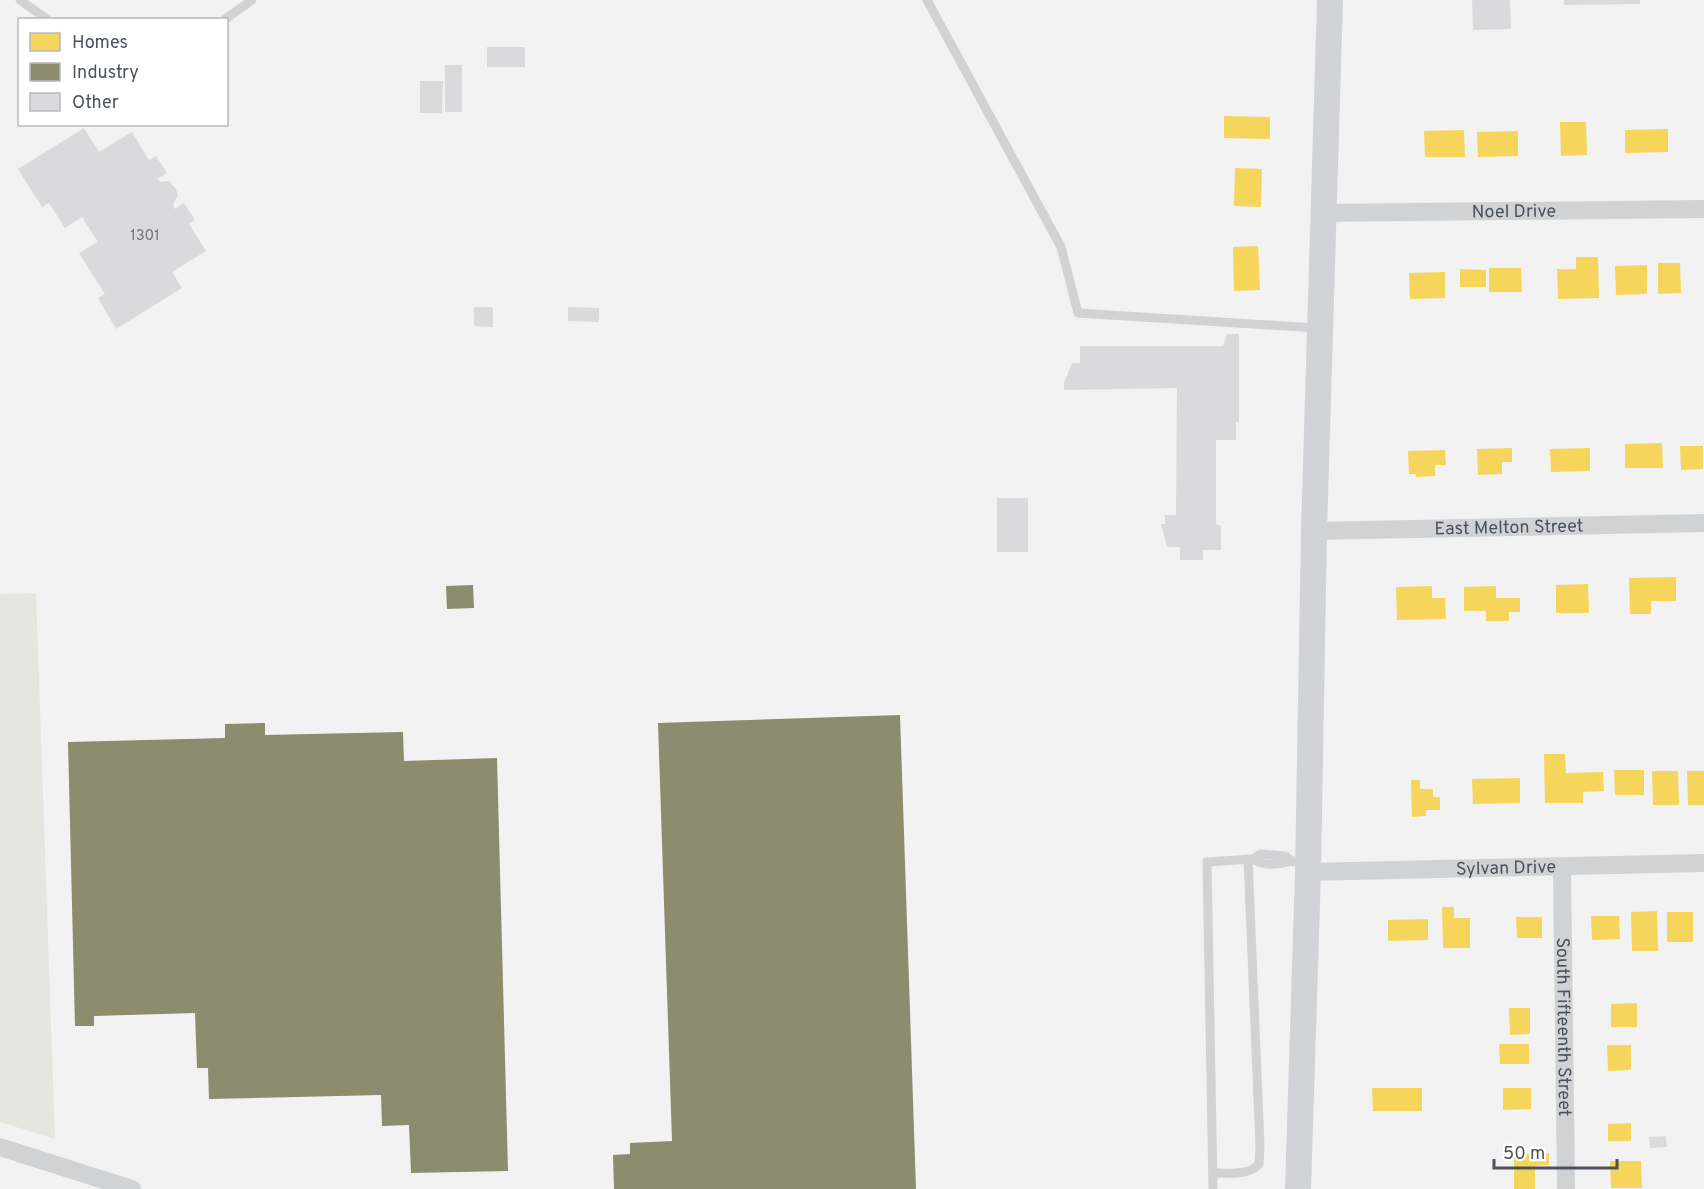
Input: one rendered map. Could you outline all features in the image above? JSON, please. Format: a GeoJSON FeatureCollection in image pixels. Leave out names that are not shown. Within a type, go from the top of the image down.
{"type":"FeatureCollection","features":[{"type":"Feature","properties":{"kind":"street"},"geometry":{"type":"LineString","coordinates":[[1298,1189],[1303,865],[1329,0]]}},
{"type":"Feature","properties":{"kind":"street","name":"Noel Drive"},"geometry":{"type":"LineString","coordinates":[[1323,213],[1704,208]]}},
{"type":"Feature","properties":{"kind":"street","name":"East Melton Street"},"geometry":{"type":"LineString","coordinates":[[1314,531],[1704,523]]}},
{"type":"Feature","properties":{"kind":"street","name":"Sylvan Drive"},"geometry":{"type":"LineString","coordinates":[[1303,865],[1562,867],[1704,863]]}},
{"type":"Feature","properties":{"kind":"street","name":"South Fifteenth Street"},"geometry":{"type":"LineString","coordinates":[[1562,867],[1566,1189]]}},
{"type":"Feature","properties":{"kind":"street"},"geometry":{"type":"LineString","coordinates":[[0,1147],[132,1189]]}},
{"type":"Feature","properties":{"kind":"lane"},"geometry":{"type":"LineString","coordinates":[[20,0],[45,18]]}},
{"type":"Feature","properties":{"kind":"lane"},"geometry":{"type":"LineString","coordinates":[[227,18],[252,0]]}},
{"type":"Feature","properties":{"kind":"lane"},"geometry":{"type":"LineString","coordinates":[[927,0],[1061,247],[1078,313],[1320,329]]}},
{"type":"Feature","properties":{"kind":"lane"},"geometry":{"type":"LineString","coordinates":[[1213,1173],[1245,1172],[1260,1164],[1250,859]]}},
{"type":"Feature","properties":{"kind":"lane"},"geometry":{"type":"LineString","coordinates":[[1214,1189],[1207,862],[1250,859],[1262,864],[1303,865]]}},
{"type":"Feature","properties":{"kind":"shaded area"},"geometry":{"type":"Polygon","coordinates":[[[36,593],[55,1139],[0,1122],[0,594],[36,593]]]}},
{"type":"Feature","properties":{"kind":"building: Homes"},"geometry":{"type":"Polygon","coordinates":[[[1224,116],[1270,117],[1270,139],[1224,138],[1224,116]]]}},
{"type":"Feature","properties":{"kind":"building: Homes"},"geometry":{"type":"Polygon","coordinates":[[[1560,122],[1586,122],[1587,155],[1561,156],[1560,122]]]}},
{"type":"Feature","properties":{"kind":"building: Homes"},"geometry":{"type":"Polygon","coordinates":[[[1668,129],[1668,152],[1625,153],[1625,130],[1668,129]]]}},
{"type":"Feature","properties":{"kind":"building: Homes"},"geometry":{"type":"Polygon","coordinates":[[[1464,130],[1465,157],[1425,157],[1424,131],[1464,130]]]}},
{"type":"Feature","properties":{"kind":"building: Homes"},"geometry":{"type":"Polygon","coordinates":[[[1518,131],[1518,156],[1478,157],[1477,132],[1518,131]]]}},
{"type":"Feature","properties":{"kind":"building: Homes"},"geometry":{"type":"Polygon","coordinates":[[[1235,168],[1262,169],[1261,207],[1234,206],[1235,168]]]}},
{"type":"Feature","properties":{"kind":"building: Homes"},"geometry":{"type":"Polygon","coordinates":[[[1258,246],[1260,290],[1234,291],[1233,247],[1258,246]]]}},
{"type":"Feature","properties":{"kind":"building: Homes"},"geometry":{"type":"Polygon","coordinates":[[[1576,257],[1598,257],[1599,298],[1558,299],[1557,269],[1576,269],[1576,257]]]}},
{"type":"Feature","properties":{"kind":"building: Homes"},"geometry":{"type":"Polygon","coordinates":[[[1658,263],[1680,263],[1681,293],[1658,294],[1658,263]]]}},
{"type":"Feature","properties":{"kind":"building: Homes"},"geometry":{"type":"Polygon","coordinates":[[[1647,265],[1647,294],[1616,295],[1615,266],[1647,265]]]}},
{"type":"Feature","properties":{"kind":"building: Homes"},"geometry":{"type":"Polygon","coordinates":[[[1489,268],[1521,268],[1522,292],[1489,292],[1489,268]]]}},
{"type":"Feature","properties":{"kind":"building: Homes"},"geometry":{"type":"Polygon","coordinates":[[[1460,269],[1486,270],[1486,287],[1460,287],[1460,269]]]}},
{"type":"Feature","properties":{"kind":"building: Homes"},"geometry":{"type":"Polygon","coordinates":[[[1445,272],[1445,298],[1410,299],[1409,273],[1445,272]]]}},
{"type":"Feature","properties":{"kind":"building: Homes"},"geometry":{"type":"Polygon","coordinates":[[[1662,443],[1663,468],[1625,468],[1625,444],[1662,443]]]}},
{"type":"Feature","properties":{"kind":"building: Homes"},"geometry":{"type":"Polygon","coordinates":[[[1680,446],[1703,446],[1703,469],[1681,470],[1680,446]]]}},
{"type":"Feature","properties":{"kind":"building: Homes"},"geometry":{"type":"Polygon","coordinates":[[[1512,448],[1512,462],[1502,462],[1502,474],[1478,475],[1477,449],[1512,448]]]}},
{"type":"Feature","properties":{"kind":"building: Homes"},"geometry":{"type":"Polygon","coordinates":[[[1590,448],[1590,471],[1551,472],[1550,449],[1590,448]]]}},
{"type":"Feature","properties":{"kind":"building: Homes"},"geometry":{"type":"Polygon","coordinates":[[[1445,450],[1446,465],[1435,465],[1435,476],[1416,477],[1416,474],[1409,474],[1408,451],[1445,450]]]}},
{"type":"Feature","properties":{"kind":"building: Homes"},"geometry":{"type":"Polygon","coordinates":[[[1676,577],[1676,601],[1651,601],[1651,614],[1630,614],[1629,578],[1676,577]]]}},
{"type":"Feature","properties":{"kind":"building: Homes"},"geometry":{"type":"Polygon","coordinates":[[[1588,584],[1589,613],[1556,613],[1556,585],[1588,584]]]}},
{"type":"Feature","properties":{"kind":"building: Homes"},"geometry":{"type":"Polygon","coordinates":[[[1432,586],[1432,598],[1445,598],[1446,619],[1397,620],[1396,587],[1432,586]]]}},
{"type":"Feature","properties":{"kind":"building: Homes"},"geometry":{"type":"Polygon","coordinates":[[[1496,586],[1496,598],[1520,598],[1520,612],[1509,612],[1509,621],[1486,621],[1486,611],[1464,611],[1464,587],[1496,586]]]}},
{"type":"Feature","properties":{"kind":"building: Homes"},"geometry":{"type":"Polygon","coordinates":[[[1544,754],[1565,754],[1566,773],[1603,772],[1604,791],[1583,792],[1583,803],[1545,803],[1544,754]]]}},
{"type":"Feature","properties":{"kind":"building: Homes"},"geometry":{"type":"Polygon","coordinates":[[[1614,770],[1644,770],[1644,795],[1615,795],[1614,770]]]}},
{"type":"Feature","properties":{"kind":"building: Homes"},"geometry":{"type":"Polygon","coordinates":[[[1652,771],[1678,771],[1679,805],[1653,805],[1652,771]]]}},
{"type":"Feature","properties":{"kind":"building: Homes"},"geometry":{"type":"Polygon","coordinates":[[[1687,771],[1704,771],[1704,805],[1688,805],[1687,771]]]}},
{"type":"Feature","properties":{"kind":"building: Homes"},"geometry":{"type":"Polygon","coordinates":[[[1520,778],[1520,803],[1473,804],[1472,779],[1520,778]]]}},
{"type":"Feature","properties":{"kind":"building: Homes"},"geometry":{"type":"Polygon","coordinates":[[[1411,780],[1420,780],[1420,789],[1433,789],[1433,797],[1440,797],[1440,810],[1426,810],[1426,816],[1412,817],[1411,780]]]}},
{"type":"Feature","properties":{"kind":"building: Homes"},"geometry":{"type":"Polygon","coordinates":[[[1442,907],[1454,907],[1454,918],[1470,918],[1470,948],[1443,948],[1442,907]]]}},
{"type":"Feature","properties":{"kind":"building: Homes"},"geometry":{"type":"Polygon","coordinates":[[[1657,911],[1658,951],[1632,951],[1631,912],[1657,911]]]}},
{"type":"Feature","properties":{"kind":"building: Homes"},"geometry":{"type":"Polygon","coordinates":[[[1667,912],[1693,912],[1693,942],[1667,942],[1667,912]]]}},
{"type":"Feature","properties":{"kind":"building: Homes"},"geometry":{"type":"Polygon","coordinates":[[[1591,916],[1619,916],[1620,939],[1592,940],[1591,916]]]}},
{"type":"Feature","properties":{"kind":"building: Homes"},"geometry":{"type":"Polygon","coordinates":[[[1516,917],[1542,917],[1542,938],[1517,938],[1516,917]]]}},
{"type":"Feature","properties":{"kind":"building: Homes"},"geometry":{"type":"Polygon","coordinates":[[[1428,919],[1428,940],[1388,941],[1388,920],[1428,919]]]}},
{"type":"Feature","properties":{"kind":"building: Homes"},"geometry":{"type":"Polygon","coordinates":[[[1637,1003],[1637,1027],[1611,1027],[1611,1004],[1637,1003]]]}},
{"type":"Feature","properties":{"kind":"building: Homes"},"geometry":{"type":"Polygon","coordinates":[[[1509,1008],[1530,1008],[1530,1034],[1510,1035],[1509,1008]]]}},
{"type":"Feature","properties":{"kind":"building: Homes"},"geometry":{"type":"Polygon","coordinates":[[[1499,1044],[1529,1044],[1529,1064],[1500,1064],[1499,1044]]]}},
{"type":"Feature","properties":{"kind":"building: Homes"},"geometry":{"type":"Polygon","coordinates":[[[1607,1045],[1631,1045],[1631,1070],[1608,1071],[1607,1045]]]}},
{"type":"Feature","properties":{"kind":"building: Homes"},"geometry":{"type":"Polygon","coordinates":[[[1372,1088],[1422,1088],[1422,1111],[1373,1111],[1372,1088]]]}},
{"type":"Feature","properties":{"kind":"building: Homes"},"geometry":{"type":"Polygon","coordinates":[[[1503,1088],[1531,1088],[1531,1109],[1503,1110],[1503,1088]]]}},
{"type":"Feature","properties":{"kind":"building: Homes"},"geometry":{"type":"Polygon","coordinates":[[[1631,1123],[1631,1141],[1608,1141],[1608,1124],[1631,1123]]]}},
{"type":"Feature","properties":{"kind":"building: Homes"},"geometry":{"type":"Polygon","coordinates":[[[1549,1153],[1549,1165],[1535,1166],[1535,1189],[1514,1189],[1514,1154],[1549,1153]]]}},
{"type":"Feature","properties":{"kind":"building: Homes"},"geometry":{"type":"Polygon","coordinates":[[[1610,1161],[1641,1161],[1642,1188],[1611,1188],[1610,1161]]]}},
{"type":"Feature","properties":{"kind":"building: Industry"},"geometry":{"type":"Polygon","coordinates":[[[473,585],[474,608],[447,609],[446,586],[473,585]]]}},
{"type":"Feature","properties":{"kind":"building: Industry"},"geometry":{"type":"Polygon","coordinates":[[[900,715],[916,1189],[614,1189],[613,1155],[630,1154],[630,1143],[672,1141],[658,723],[900,715]]]}},
{"type":"Feature","properties":{"kind":"building: Industry"},"geometry":{"type":"Polygon","coordinates":[[[265,723],[265,735],[403,732],[404,761],[497,758],[508,1171],[411,1173],[409,1125],[382,1126],[381,1095],[209,1099],[208,1068],[197,1068],[195,1013],[94,1016],[94,1026],[75,1026],[68,742],[225,738],[225,724],[265,723]]]}},
{"type":"Feature","properties":{"kind":"building: Other"},"geometry":{"type":"Polygon","coordinates":[[[1472,0],[1510,0],[1511,29],[1473,30],[1472,0]]]}},
{"type":"Feature","properties":{"kind":"building: Other"},"geometry":{"type":"Polygon","coordinates":[[[1564,0],[1640,0],[1640,4],[1564,5],[1564,0]]]}},
{"type":"Feature","properties":{"kind":"building: Other"},"geometry":{"type":"Polygon","coordinates":[[[487,47],[525,47],[525,67],[487,67],[487,47]]]}},
{"type":"Feature","properties":{"kind":"building: Other"},"geometry":{"type":"Polygon","coordinates":[[[445,65],[462,65],[462,112],[445,112],[445,65]]]}},
{"type":"Feature","properties":{"kind":"building: Other"},"geometry":{"type":"Polygon","coordinates":[[[420,81],[443,81],[442,113],[420,113],[420,81]]]}},
{"type":"Feature","properties":{"kind":"building: Other"},"geometry":{"type":"Polygon","coordinates":[[[84,128],[99,152],[132,132],[149,160],[156,156],[167,173],[157,179],[160,182],[169,181],[176,189],[178,195],[173,205],[175,209],[184,203],[195,220],[189,224],[206,251],[172,272],[182,288],[116,329],[98,298],[105,294],[79,253],[98,242],[82,217],[65,228],[49,203],[42,207],[18,169],[84,128]]]}},
{"type":"Feature","properties":{"kind":"building: Other"},"geometry":{"type":"Polygon","coordinates":[[[474,307],[493,307],[493,327],[474,326],[474,307]]]}},
{"type":"Feature","properties":{"kind":"building: Other"},"geometry":{"type":"Polygon","coordinates":[[[568,307],[599,308],[599,322],[568,321],[568,307]]]}},
{"type":"Feature","properties":{"kind":"building: Other"},"geometry":{"type":"Polygon","coordinates":[[[1227,334],[1239,334],[1239,422],[1236,422],[1236,440],[1216,440],[1216,524],[1221,526],[1221,550],[1203,550],[1203,560],[1180,560],[1180,547],[1167,547],[1161,524],[1165,524],[1165,515],[1176,515],[1177,388],[1064,390],[1064,383],[1072,363],[1080,363],[1080,346],[1223,346],[1227,334]]]}},
{"type":"Feature","properties":{"kind":"building: Other"},"geometry":{"type":"Polygon","coordinates":[[[997,498],[1028,498],[1028,552],[997,552],[997,498]]]}},
{"type":"Feature","properties":{"kind":"building: Other"},"geometry":{"type":"Polygon","coordinates":[[[1666,1136],[1667,1147],[1650,1148],[1649,1137],[1666,1136]]]}}]}
